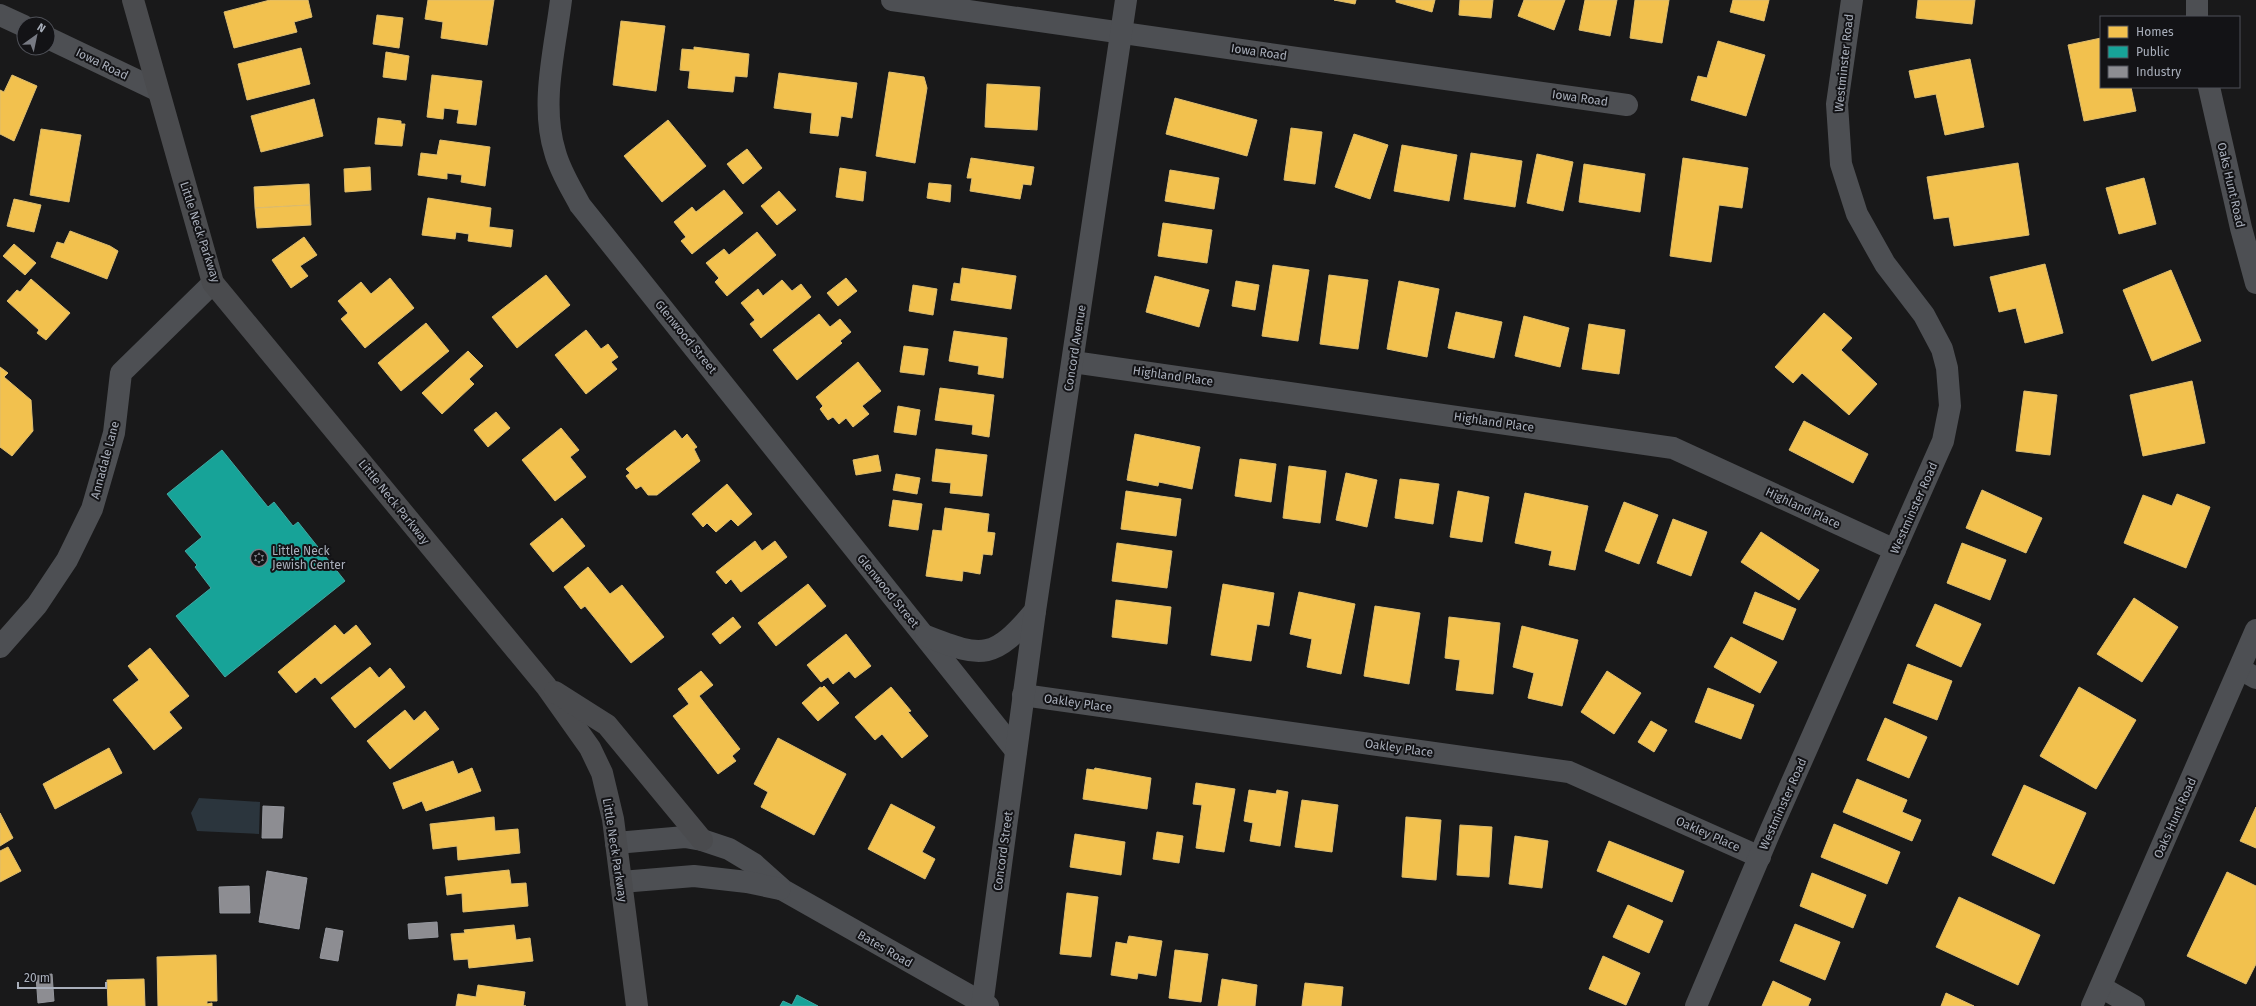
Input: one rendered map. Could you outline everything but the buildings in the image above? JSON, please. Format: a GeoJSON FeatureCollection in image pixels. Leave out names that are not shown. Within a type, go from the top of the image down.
{"type":"FeatureCollection","features":[{"type":"Feature","properties":{"kind":"main road","name":"Little Neck Parkway"},"geometry":{"type":"LineString","coordinates":[[133,0],[157,90],[214,283],[546,686],[590,748],[602,774],[616,843],[638,1006]]}},
{"type":"Feature","properties":{"kind":"main road"},"geometry":{"type":"LineString","coordinates":[[546,686],[607,725],[702,840]]}},
{"type":"Feature","properties":{"kind":"street","name":"Glenwood Street"},"geometry":{"type":"LineString","coordinates":[[561,0],[549,95],[549,124],[555,152],[565,178],[580,205],[1016,751]]}},
{"type":"Feature","properties":{"kind":"street","name":"Iowa Road"},"geometry":{"type":"LineString","coordinates":[[892,0],[1627,105]]}},
{"type":"Feature","properties":{"kind":"street","name":"Concord Avenue"},"geometry":{"type":"LineString","coordinates":[[1023,695],[1126,0]]}},
{"type":"Feature","properties":{"kind":"street","name":"Westminster Road"},"geometry":{"type":"LineString","coordinates":[[1696,1006],[1943,441],[1948,418],[1949,388],[1942,349],[1924,315],[1885,264],[1857,214],[1841,164],[1837,104],[1852,0]]}},
{"type":"Feature","properties":{"kind":"street"},"geometry":{"type":"LineString","coordinates":[[2197,0],[2197,16]]}},
{"type":"Feature","properties":{"kind":"street"},"geometry":{"type":"LineString","coordinates":[[0,15],[16,22]]}},
{"type":"Feature","properties":{"kind":"street","name":"Iowa Road"},"geometry":{"type":"LineString","coordinates":[[56,42],[157,90]]}},
{"type":"Feature","properties":{"kind":"street","name":"Oaks Hunt Road"},"geometry":{"type":"LineString","coordinates":[[2209,88],[2241,228],[2256,283]]}},
{"type":"Feature","properties":{"kind":"street","name":"Annadale Lane"},"geometry":{"type":"LineString","coordinates":[[0,647],[42,599],[67,560],[92,509],[114,433],[121,373],[214,283]]}},
{"type":"Feature","properties":{"kind":"street","name":"Highland Place"},"geometry":{"type":"LineString","coordinates":[[1073,362],[1674,448],[1895,550]]}},
{"type":"Feature","properties":{"kind":"street","name":"Glenwood Street"},"geometry":{"type":"LineString","coordinates":[[925,636],[964,650],[977,652],[990,650],[1013,636],[1035,611]]}},
{"type":"Feature","properties":{"kind":"street","name":"Oaks Hunt Road"},"geometry":{"type":"LineString","coordinates":[[2096,996],[2248,674],[2256,630]]}},
{"type":"Feature","properties":{"kind":"street","name":"Oakley Place"},"geometry":{"type":"LineString","coordinates":[[1023,695],[1569,772],[1760,857]]}},
{"type":"Feature","properties":{"kind":"street","name":"Concord Street"},"geometry":{"type":"LineString","coordinates":[[984,1005],[1023,695]]}},
{"type":"Feature","properties":{"kind":"street","name":"Bates Road"},"geometry":{"type":"LineString","coordinates":[[616,843],[685,837],[702,840],[729,849],[754,864],[783,890],[984,1005]]}},
{"type":"Feature","properties":{"kind":"street","name":"Bates Road"},"geometry":{"type":"LineString","coordinates":[[621,882],[694,876],[747,882],[783,890]]}},
{"type":"Feature","properties":{"kind":"street"},"geometry":{"type":"LineString","coordinates":[[2096,996],[2134,1006]]}},
{"type":"Feature","properties":{"kind":"shaded area"},"geometry":{"type":"Polygon","coordinates":[[[199,798],[260,802],[259,834],[197,831],[191,813],[199,798]]]}},
{"type":"Feature","properties":{"kind":"place","name":"Little Neck Jewish Center"},"geometry":{"type":"Point","coordinates":[259,558]}}]}
